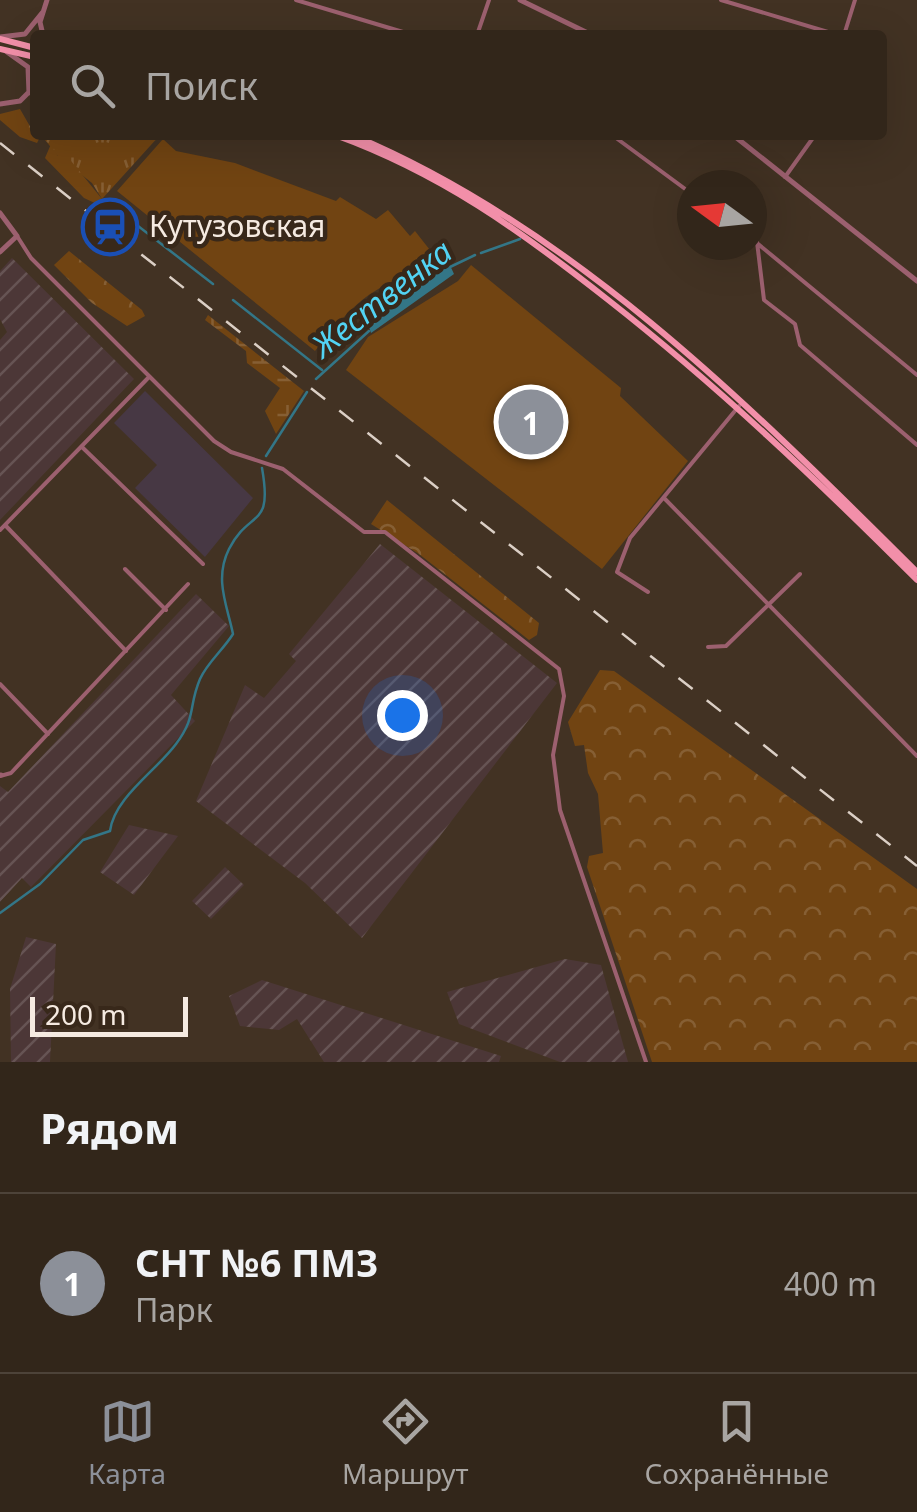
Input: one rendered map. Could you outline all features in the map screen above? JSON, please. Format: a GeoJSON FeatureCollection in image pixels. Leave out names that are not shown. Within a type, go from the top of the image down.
{"type":"FeatureCollection","features":[{"type":"Feature","properties":{"kind":"main road"},"geometry":{"type":"LineString","coordinates":[[0,38],[30,47]]}},
{"type":"Feature","properties":{"kind":"main road"},"geometry":{"type":"LineString","coordinates":[[0,49],[30,56]]}},
{"type":"Feature","properties":{"kind":"main road"},"geometry":{"type":"LineString","coordinates":[[345,140],[496,213],[740,406],[917,580]]}},
{"type":"Feature","properties":{"kind":"main road"},"geometry":{"type":"LineString","coordinates":[[363,140],[464,188],[523,225],[744,402],[917,572]]}},
{"type":"Feature","properties":{"kind":"street"},"geometry":{"type":"LineString","coordinates":[[0,38],[25,34],[48,0]]}},
{"type":"Feature","properties":{"kind":"street"},"geometry":{"type":"LineString","coordinates":[[296,0],[398,30]]}},
{"type":"Feature","properties":{"kind":"street"},"geometry":{"type":"LineString","coordinates":[[479,30],[489,0]]}},
{"type":"Feature","properties":{"kind":"street"},"geometry":{"type":"LineString","coordinates":[[520,0],[582,30]]}},
{"type":"Feature","properties":{"kind":"street"},"geometry":{"type":"LineString","coordinates":[[721,0],[824,30]]}},
{"type":"Feature","properties":{"kind":"street"},"geometry":{"type":"LineString","coordinates":[[843,30],[855,0]]}},
{"type":"Feature","properties":{"kind":"street"},"geometry":{"type":"LineString","coordinates":[[42,13],[43,30]]}},
{"type":"Feature","properties":{"kind":"street"},"geometry":{"type":"LineString","coordinates":[[0,49],[28,67],[29,93],[14,104],[0,104]]}},
{"type":"Feature","properties":{"kind":"street"},"geometry":{"type":"LineString","coordinates":[[619,140],[677,183]]}},
{"type":"Feature","properties":{"kind":"street"},"geometry":{"type":"LineString","coordinates":[[739,140],[917,281]]}},
{"type":"Feature","properties":{"kind":"street"},"geometry":{"type":"LineString","coordinates":[[785,178],[812,140]]}},
{"type":"Feature","properties":{"kind":"street"},"geometry":{"type":"LineString","coordinates":[[0,213],[31,258],[214,441],[230,452],[283,469],[364,532],[385,532],[559,668],[564,696],[553,756],[557,796],[646,1062]]}},
{"type":"Feature","properties":{"kind":"street"},"geometry":{"type":"LineString","coordinates":[[0,252],[16,236]]}},
{"type":"Feature","properties":{"kind":"street"},"geometry":{"type":"LineString","coordinates":[[767,251],[917,374]]}},
{"type":"Feature","properties":{"kind":"street"},"geometry":{"type":"LineString","coordinates":[[757,260],[764,300],[795,324],[800,344],[917,445]]}},
{"type":"Feature","properties":{"kind":"street"},"geometry":{"type":"LineString","coordinates":[[0,530],[149,378]]}},
{"type":"Feature","properties":{"kind":"street"},"geometry":{"type":"LineString","coordinates":[[648,592],[618,572],[630,538],[740,406]]}},
{"type":"Feature","properties":{"kind":"street"},"geometry":{"type":"LineString","coordinates":[[82,448],[204,564]]}},
{"type":"Feature","properties":{"kind":"street"},"geometry":{"type":"LineString","coordinates":[[664,498],[917,756]]}},
{"type":"Feature","properties":{"kind":"street"},"geometry":{"type":"LineString","coordinates":[[5,524],[127,652]]}},
{"type":"Feature","properties":{"kind":"street"},"geometry":{"type":"LineString","coordinates":[[125,569],[166,610]]}},
{"type":"Feature","properties":{"kind":"street"},"geometry":{"type":"LineString","coordinates":[[708,647],[726,646],[800,574]]}},
{"type":"Feature","properties":{"kind":"street"},"geometry":{"type":"LineString","coordinates":[[0,775],[11,773],[188,584]]}},
{"type":"Feature","properties":{"kind":"street"},"geometry":{"type":"LineString","coordinates":[[0,684],[48,734]]}},
{"type":"Feature","properties":{"kind":"shaded area"},"geometry":{"type":"Polygon","coordinates":[[[12,258],[134,379],[0,520],[0,340],[7,332],[0,319],[0,271],[12,258]]]}},
{"type":"Feature","properties":{"kind":"shaded area"},"geometry":{"type":"Polygon","coordinates":[[[145,391],[253,498],[205,557],[135,488],[157,465],[114,423],[145,391]]]}},
{"type":"Feature","properties":{"kind":"shaded area"},"geometry":{"type":"Polygon","coordinates":[[[380,544],[557,683],[362,938],[305,883],[196,801],[245,685],[264,698],[296,661],[289,654],[380,544]]]}},
{"type":"Feature","properties":{"kind":"shaded area"},"geometry":{"type":"Polygon","coordinates":[[[196,594],[229,626],[171,695],[195,721],[31,887],[22,878],[0,902],[0,786],[8,792],[196,594]]]}},
{"type":"Feature","properties":{"kind":"shaded area"},"geometry":{"type":"Polygon","coordinates":[[[129,825],[178,836],[134,895],[100,872],[129,825]]]}},
{"type":"Feature","properties":{"kind":"shaded area"},"geometry":{"type":"Polygon","coordinates":[[[225,867],[244,885],[211,919],[192,901],[225,867]]]}},
{"type":"Feature","properties":{"kind":"shaded area"},"geometry":{"type":"Polygon","coordinates":[[[26,937],[56,944],[50,1062],[11,1062],[10,989],[26,937]]]}},
{"type":"Feature","properties":{"kind":"shaded area"},"geometry":{"type":"Polygon","coordinates":[[[565,959],[601,965],[628,1062],[560,1062],[459,1024],[447,992],[565,959]]]}},
{"type":"Feature","properties":{"kind":"shaded area"},"geometry":{"type":"Polygon","coordinates":[[[262,980],[501,1056],[499,1062],[324,1062],[297,1019],[279,1030],[240,1026],[229,996],[262,980]]]}},
{"type":"Feature","properties":{"kind":"green space"},"geometry":{"type":"Polygon","coordinates":[[[20,109],[30,126],[30,140],[38,140],[37,143],[20,137],[0,120],[0,114],[20,109]]]}},
{"type":"Feature","properties":{"kind":"green space"},"geometry":{"type":"Polygon","coordinates":[[[45,140],[155,140],[102,199],[92,183],[58,156],[45,140]]]}},
{"type":"Feature","properties":{"kind":"green space"},"geometry":{"type":"Polygon","coordinates":[[[164,140],[176,151],[235,163],[336,201],[340,197],[376,219],[388,210],[410,236],[415,231],[437,259],[361,301],[315,351],[117,191],[164,140]]]}},
{"type":"Feature","properties":{"kind":"green space"},"geometry":{"type":"Polygon","coordinates":[[[51,144],[58,156],[67,156],[102,199],[97,204],[84,198],[45,158],[51,144]]]}},
{"type":"Feature","properties":{"kind":"green space"},"geometry":{"type":"Polygon","coordinates":[[[69,251],[145,316],[127,326],[92,303],[54,265],[69,251]]]}},
{"type":"Feature","properties":{"kind":"green space"},"geometry":{"type":"Polygon","coordinates":[[[471,265],[621,388],[620,396],[688,461],[602,569],[346,370],[368,337],[458,281],[471,265]]]}},
{"type":"Feature","properties":{"kind":"green space"},"geometry":{"type":"Polygon","coordinates":[[[208,315],[304,391],[276,434],[265,411],[280,388],[247,363],[246,351],[205,320],[208,315]]]}},
{"type":"Feature","properties":{"kind":"green space"},"geometry":{"type":"Polygon","coordinates":[[[387,500],[539,623],[537,635],[529,640],[419,554],[371,524],[387,500]]]}},
{"type":"Feature","properties":{"kind":"green space"},"geometry":{"type":"Polygon","coordinates":[[[600,670],[614,671],[917,889],[917,1062],[652,1062],[587,867],[589,856],[603,853],[598,794],[588,773],[584,745],[575,746],[568,722],[600,670]]]}},
{"type":"Feature","properties":{"kind":"water"},"geometry":{"type":"Polygon","coordinates":[[[448,261],[454,274],[371,333],[368,324],[384,305],[448,261]]]}},
{"type":"Feature","properties":{"kind":"waterway"},"geometry":{"type":"LineString","coordinates":[[107,202],[213,284]]}},
{"type":"Feature","properties":{"kind":"waterway","name":"Жественка"},"geometry":{"type":"LineString","coordinates":[[481,253],[520,239]]}},
{"type":"Feature","properties":{"kind":"waterway","name":"Жественка"},"geometry":{"type":"LineString","coordinates":[[450,267],[475,255]]}},
{"type":"Feature","properties":{"kind":"waterway"},"geometry":{"type":"LineString","coordinates":[[233,300],[322,370]]}},
{"type":"Feature","properties":{"kind":"waterway","name":"Жественка"},"geometry":{"type":"LineString","coordinates":[[316,379],[369,331]]}},
{"type":"Feature","properties":{"kind":"waterway","name":"Жественка"},"geometry":{"type":"LineString","coordinates":[[266,456],[307,392]]}},
{"type":"Feature","properties":{"kind":"waterway","name":"Жественка"},"geometry":{"type":"LineString","coordinates":[[0,913],[40,884],[83,840],[110,831],[127,796],[183,734],[200,679],[233,634],[222,571],[237,536],[262,510],[262,468]]}},
{"type":"Feature","properties":{"kind":"railway"},"geometry":{"type":"LineString","coordinates":[[0,143],[917,866]]}},
{"type":"Feature","properties":{"kind":"place","name":"Кутузовская"},"geometry":{"type":"Point","coordinates":[110,227]}},
{"type":"Feature","properties":{"kind":"place","name":"СНТ №6 ПМЗ"},"geometry":{"type":"Point","coordinates":[531,422]}}]}
